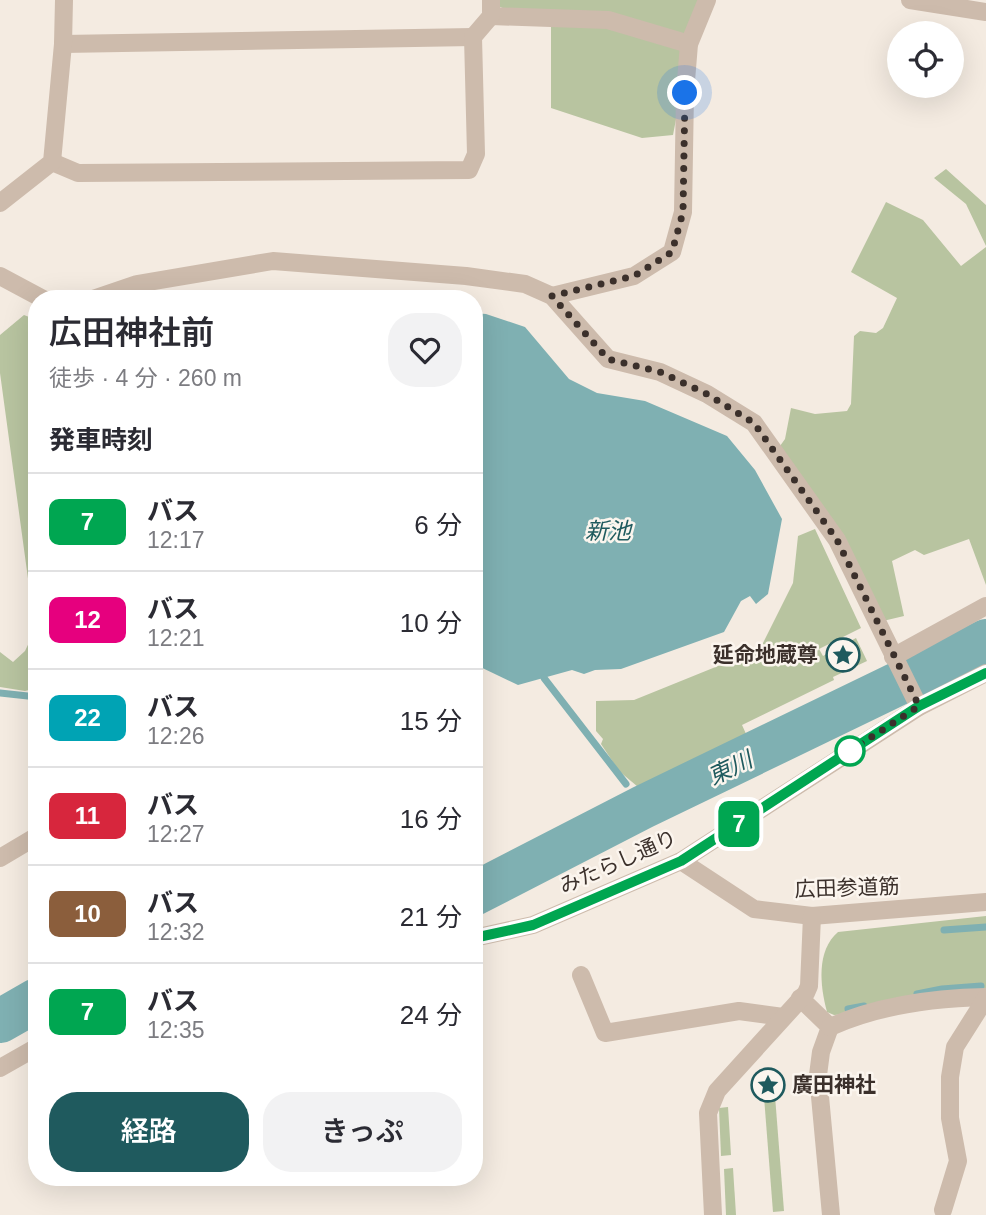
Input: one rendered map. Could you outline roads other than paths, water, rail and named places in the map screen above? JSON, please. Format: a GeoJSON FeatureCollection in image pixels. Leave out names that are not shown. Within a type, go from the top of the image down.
{"type":"FeatureCollection","features":[{"type":"Feature","properties":{"kind":"street"},"geometry":{"type":"LineString","coordinates":[[0,203],[52,162],[64,44],[64,0]]}},
{"type":"Feature","properties":{"kind":"street"},"geometry":{"type":"LineString","coordinates":[[552,296],[634,276],[672,252],[683,212],[685,93],[689,44],[707,0]]}},
{"type":"Feature","properties":{"kind":"street"},"geometry":{"type":"LineString","coordinates":[[909,0],[986,12]]}},
{"type":"Feature","properties":{"kind":"street"},"geometry":{"type":"LineString","coordinates":[[52,162],[78,173],[469,170],[476,154],[472,37],[491,8],[608,20],[689,44]]}},
{"type":"Feature","properties":{"kind":"street"},"geometry":{"type":"LineString","coordinates":[[64,44],[472,37]]}},
{"type":"Feature","properties":{"kind":"street"},"geometry":{"type":"LineString","coordinates":[[119,290],[136,284],[273,261],[513,282],[526,284],[552,296],[608,359],[660,372],[707,394],[754,423],[837,540],[916,701]]}},
{"type":"Feature","properties":{"kind":"street"},"geometry":{"type":"LineString","coordinates":[[0,276],[28,291]]}},
{"type":"Feature","properties":{"kind":"street"},"geometry":{"type":"LineString","coordinates":[[895,660],[986,606]]}},
{"type":"Feature","properties":{"kind":"street","name":"みたらし通り"},"geometry":{"type":"LineString","coordinates":[[483,936],[533,925],[681,861],[916,701],[986,673]]}},
{"type":"Feature","properties":{"kind":"street"},"geometry":{"type":"LineString","coordinates":[[0,858],[28,841]]}},
{"type":"Feature","properties":{"kind":"street","name":"広田参道筋"},"geometry":{"type":"LineString","coordinates":[[681,861],[754,909],[812,916],[986,902]]}},
{"type":"Feature","properties":{"kind":"street"},"geometry":{"type":"LineString","coordinates":[[713,1215],[708,1113],[717,1091],[809,986],[812,916]]}},
{"type":"Feature","properties":{"kind":"street"},"geometry":{"type":"LineString","coordinates":[[581,975],[605,1033],[739,1011],[783,1017]]}},
{"type":"Feature","properties":{"kind":"street"},"geometry":{"type":"LineString","coordinates":[[800,998],[830,1027]]}},
{"type":"Feature","properties":{"kind":"street"},"geometry":{"type":"LineString","coordinates":[[831,1215],[818,1075],[821,1052],[830,1027],[858,1015],[940,998],[986,998]]}},
{"type":"Feature","properties":{"kind":"street"},"geometry":{"type":"LineString","coordinates":[[943,1210],[958,1161],[950,1118],[950,1077],[955,1046],[986,998]]}},
{"type":"Feature","properties":{"kind":"street"},"geometry":{"type":"LineString","coordinates":[[0,1068],[28,1052]]}},
{"type":"Feature","properties":{"kind":"water","name":"新池"},"geometry":{"type":"Polygon","coordinates":[[[483,314],[525,327],[569,379],[597,393],[645,401],[727,436],[755,470],[782,519],[768,594],[756,604],[750,596],[741,601],[724,632],[621,669],[595,670],[584,674],[572,670],[518,685],[483,668],[483,314]]]}},
{"type":"Feature","properties":{"kind":"waterway","name":"東川"},"geometry":{"type":"LineString","coordinates":[[483,889],[643,807],[986,641]]}},
{"type":"Feature","properties":{"kind":"waterway"},"geometry":{"type":"LineString","coordinates":[[544,678],[626,784]]}},
{"type":"Feature","properties":{"kind":"waterway"},"geometry":{"type":"LineString","coordinates":[[0,693],[28,696]]}},
{"type":"Feature","properties":{"kind":"waterway"},"geometry":{"type":"LineString","coordinates":[[944,930],[986,927]]}},
{"type":"Feature","properties":{"kind":"waterway"},"geometry":{"type":"LineString","coordinates":[[917,994],[981,986]]}},
{"type":"Feature","properties":{"kind":"waterway","name":"東川"},"geometry":{"type":"LineString","coordinates":[[0,1021],[28,1005]]}},
{"type":"Feature","properties":{"kind":"waterway"},"geometry":{"type":"LineString","coordinates":[[848,1009],[864,1006]]}},
{"type":"Feature","properties":{"kind":"place","name":"延命地蔵尊"},"geometry":{"type":"Point","coordinates":[843,655]}},
{"type":"Feature","properties":{"kind":"place","name":"廣田神社"},"geometry":{"type":"Point","coordinates":[768,1085]}}]}
